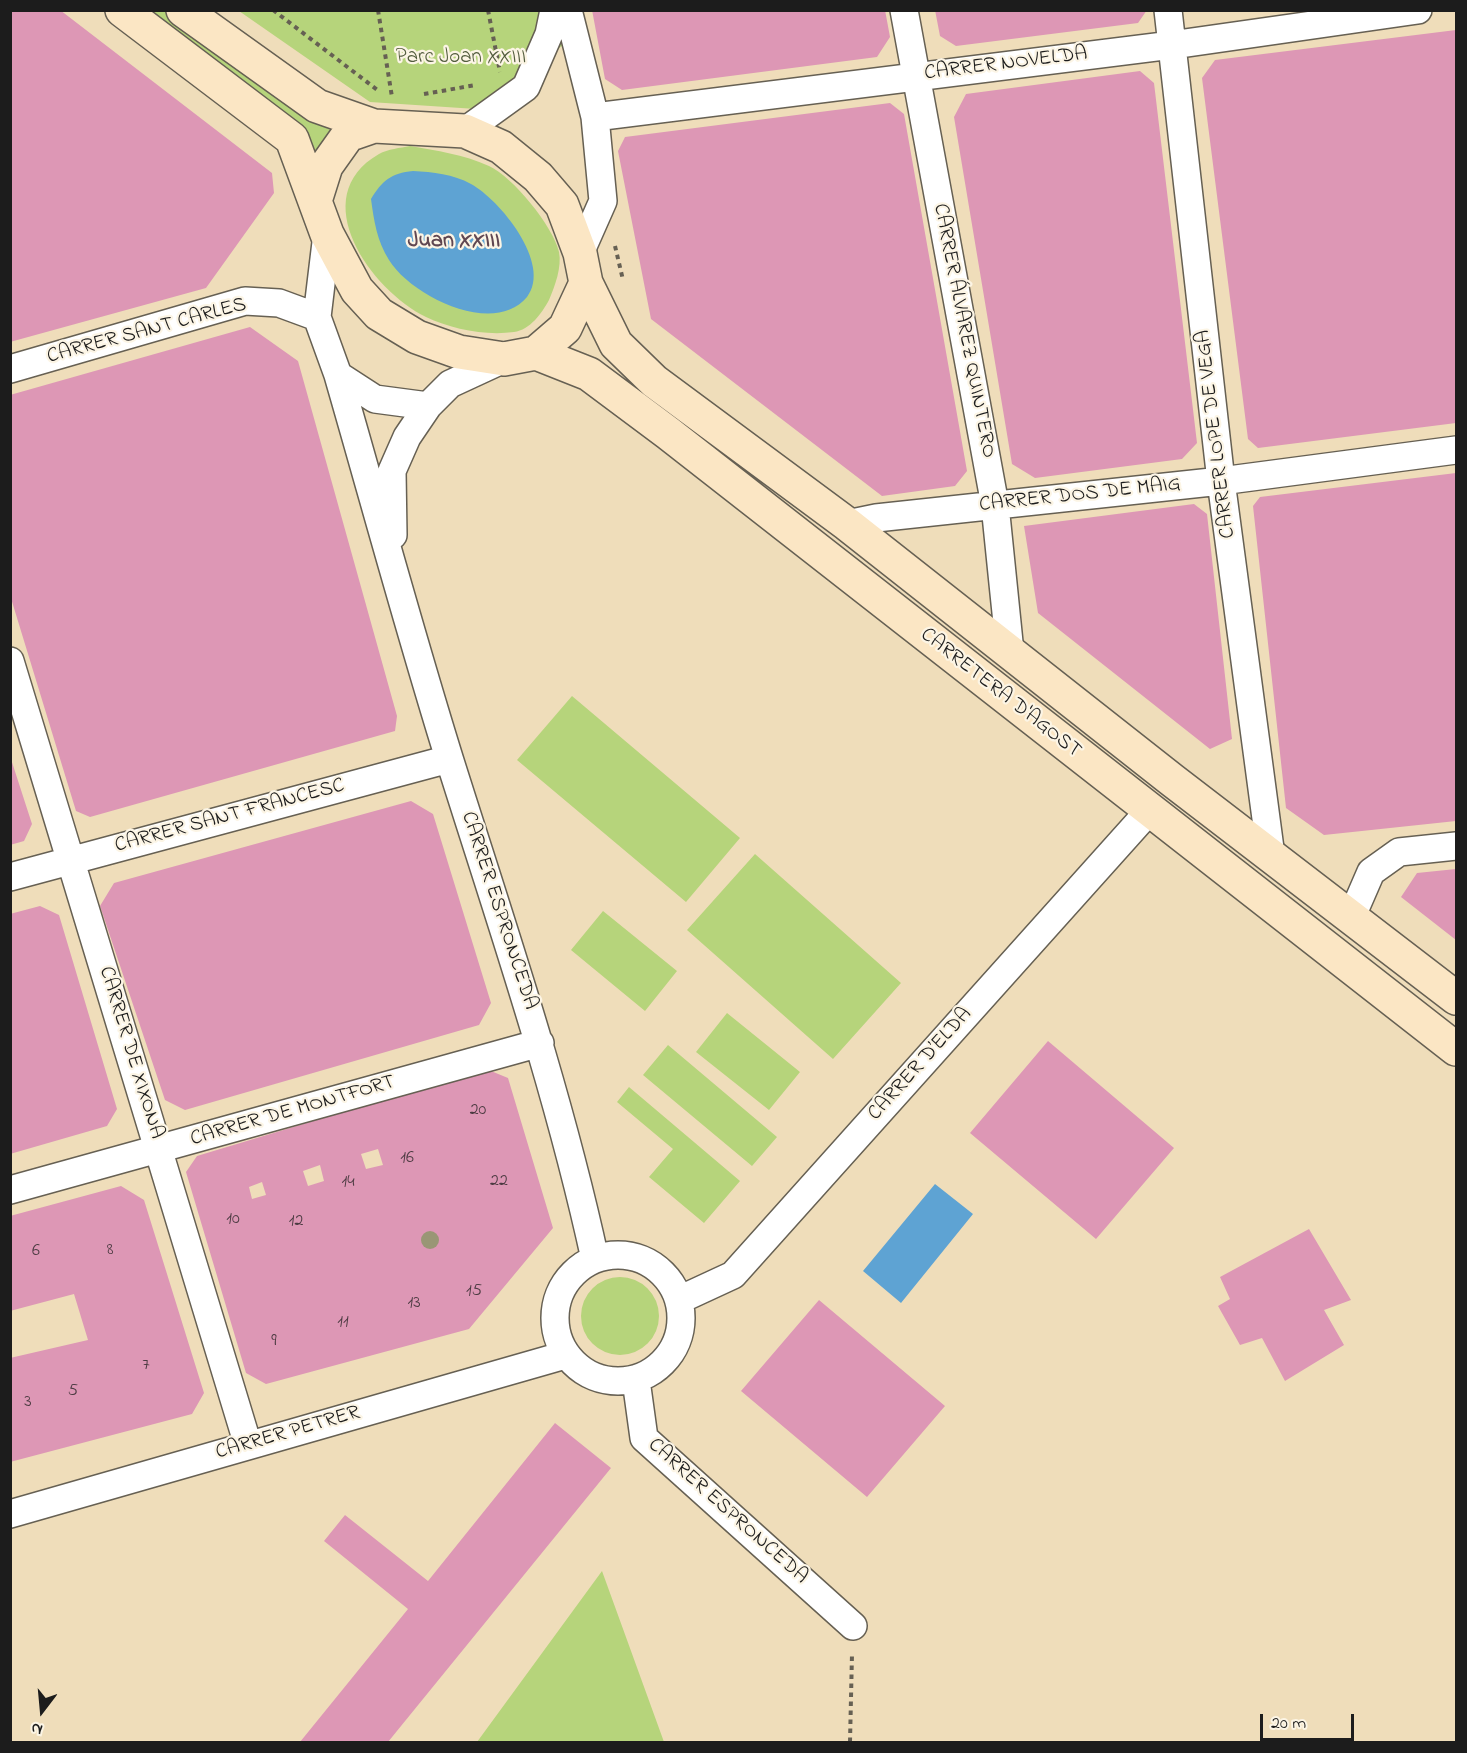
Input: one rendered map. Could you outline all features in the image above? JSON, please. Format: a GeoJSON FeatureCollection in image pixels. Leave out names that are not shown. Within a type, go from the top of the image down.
{"type":"FeatureCollection","features":[{"type":"Feature","properties":{"kind":"main road"},"geometry":{"type":"LineString","coordinates":[[122,10],[292,140],[327,234],[357,290],[379,314],[417,337],[459,352],[504,359],[536,353],[565,328],[583,268]]}},
{"type":"Feature","properties":{"kind":"main road"},"geometry":{"type":"LineString","coordinates":[[183,10],[317,106],[384,114],[465,130]]}},
{"type":"Feature","properties":{"kind":"main road"},"geometry":{"type":"LineString","coordinates":[[315,201],[326,166],[348,135],[384,114]]}},
{"type":"Feature","properties":{"kind":"main road","name":"CARRETERA D'AGOST"},"geometry":{"type":"LineString","coordinates":[[465,130],[501,147],[538,177],[562,205],[583,268],[616,344],[654,381],[847,524],[1172,780],[1456,998]]}},
{"type":"Feature","properties":{"kind":"main road","name":"CARRETERA D'AGOST"},"geometry":{"type":"LineString","coordinates":[[536,353],[589,374],[650,420],[1456,1049]]}},
{"type":"Feature","properties":{"kind":"main road"},"geometry":{"type":"LineString","coordinates":[[1149,811],[1172,780]]}},
{"type":"Feature","properties":{"kind":"street"},"geometry":{"type":"LineString","coordinates":[[465,130],[526,87],[549,34],[554,10]]}},
{"type":"Feature","properties":{"kind":"street"},"geometry":{"type":"LineString","coordinates":[[568,10],[595,117],[603,201],[583,268]]}},
{"type":"Feature","properties":{"kind":"street","name":"CARRER ÁLVAREZ QUINTERO"},"geometry":{"type":"LineString","coordinates":[[904,10],[995,505],[1010,652]]}},
{"type":"Feature","properties":{"kind":"street","name":"CARRER LOPE DE VEGA"},"geometry":{"type":"LineString","coordinates":[[1168,10],[1221,481],[1271,856]]}},
{"type":"Feature","properties":{"kind":"street","name":"CARRER NOVELDA"},"geometry":{"type":"LineString","coordinates":[[595,117],[1172,45],[1418,10]]}},
{"type":"Feature","properties":{"kind":"street","name":"CARRER ESPRONCEDA"},"geometry":{"type":"LineString","coordinates":[[327,234],[317,317],[338,375],[449,759],[540,1043],[576,1172],[594,1258]]}},
{"type":"Feature","properties":{"kind":"street","name":"CARRER SANT CARLES"},"geometry":{"type":"LineString","coordinates":[[10,369],[245,301],[279,303],[317,317]]}},
{"type":"Feature","properties":{"kind":"street","name":"CARRER ESPRONCEDA"},"geometry":{"type":"LineString","coordinates":[[393,566],[392,471],[407,437],[428,406],[450,384],[504,359]]}},
{"type":"Feature","properties":{"kind":"street"},"geometry":{"type":"LineString","coordinates":[[338,375],[375,399],[428,406]]}},
{"type":"Feature","properties":{"kind":"street","name":"CARRER DOS DE MAIG"},"geometry":{"type":"LineString","coordinates":[[847,524],[876,518],[1221,481],[1456,450]]}},
{"type":"Feature","properties":{"kind":"street","name":"CARRER DE XIXONA"},"geometry":{"type":"LineString","coordinates":[[10,661],[248,1445]]}},
{"type":"Feature","properties":{"kind":"street","name":"CARRER SANT FRANCESC"},"geometry":{"type":"LineString","coordinates":[[10,877],[449,759]]}},
{"type":"Feature","properties":{"kind":"street","name":"CARRER D’ELDA"},"geometry":{"type":"LineString","coordinates":[[679,1300],[733,1275],[1149,811]]}},
{"type":"Feature","properties":{"kind":"street"},"geometry":{"type":"LineString","coordinates":[[1351,918],[1371,872],[1399,852],[1456,846]]}},
{"type":"Feature","properties":{"kind":"street","name":"CARRER DE MONTFORT"},"geometry":{"type":"LineString","coordinates":[[10,1190],[540,1043]]}},
{"type":"Feature","properties":{"kind":"street"},"geometry":{"type":"LineString","coordinates":[[615,1254],[636,1257],[655,1267],[670,1281],[679,1300],[682,1325],[674,1349],[658,1368],[636,1380],[616,1382],[596,1379],[579,1369],[565,1355],[555,1334],[554,1311],[561,1289],[575,1270],[594,1258],[615,1254]]}},
{"type":"Feature","properties":{"kind":"street","name":"CARRER PETRER"},"geometry":{"type":"LineString","coordinates":[[10,1514],[565,1355]]}},
{"type":"Feature","properties":{"kind":"street","name":"CARRER ESPRONCEDA"},"geometry":{"type":"LineString","coordinates":[[636,1380],[644,1438],[853,1626]]}},
{"type":"Feature","properties":{"kind":"path"},"geometry":{"type":"LineString","coordinates":[[273,10],[384,114]]}},
{"type":"Feature","properties":{"kind":"path"},"geometry":{"type":"LineString","coordinates":[[378,10],[384,114]]}},
{"type":"Feature","properties":{"kind":"path"},"geometry":{"type":"LineString","coordinates":[[488,10],[501,80]]}},
{"type":"Feature","properties":{"kind":"path"},"geometry":{"type":"LineString","coordinates":[[422,95],[478,84]]}},
{"type":"Feature","properties":{"kind":"path"},"geometry":{"type":"LineString","coordinates":[[384,114],[399,99]]}},
{"type":"Feature","properties":{"kind":"path"},"geometry":{"type":"LineString","coordinates":[[603,201],[624,285]]}},
{"type":"Feature","properties":{"kind":"path"},"geometry":{"type":"LineString","coordinates":[[850,1743],[853,1626]]}},
{"type":"Feature","properties":{"kind":"green space"},"geometry":{"type":"Polygon","coordinates":[[[136,11],[169,11],[312,121],[335,132],[321,143],[310,165],[136,11]]]}},
{"type":"Feature","properties":{"kind":"green space","name":"Parc Joan XXIII"},"geometry":{"type":"Polygon","coordinates":[[[239,11],[577,11],[581,32],[476,109],[370,102],[239,11]]]}},
{"type":"Feature","properties":{"kind":"green space"},"geometry":{"type":"Polygon","coordinates":[[[410,146],[460,156],[489,166],[509,180],[541,216],[555,241],[560,264],[546,305],[535,320],[525,328],[520,331],[503,333],[480,332],[436,321],[405,304],[367,265],[354,242],[346,217],[347,194],[357,172],[379,154],[410,146]]]}},
{"type":"Feature","properties":{"kind":"green space"},"geometry":{"type":"Polygon","coordinates":[[[572,696],[740,838],[686,902],[517,760],[572,696]]]}},
{"type":"Feature","properties":{"kind":"green space"},"geometry":{"type":"Polygon","coordinates":[[[755,854],[901,983],[833,1059],[687,930],[755,854]]]}},
{"type":"Feature","properties":{"kind":"green space"},"geometry":{"type":"Polygon","coordinates":[[[603,911],[677,971],[645,1011],[571,950],[603,911]]]}},
{"type":"Feature","properties":{"kind":"green space"},"geometry":{"type":"Polygon","coordinates":[[[727,1013],[800,1072],[769,1110],[696,1052],[727,1013]]]}},
{"type":"Feature","properties":{"kind":"green space"},"geometry":{"type":"Polygon","coordinates":[[[668,1045],[777,1137],[752,1166],[643,1075],[668,1045]]]}},
{"type":"Feature","properties":{"kind":"green space"},"geometry":{"type":"Polygon","coordinates":[[[629,1087],[740,1181],[704,1223],[649,1177],[673,1149],[617,1102],[629,1087]]]}},
{"type":"Feature","properties":{"kind":"green space"},"geometry":{"type":"Polygon","coordinates":[[[620,1277],[635,1280],[652,1294],[659,1316],[656,1331],[642,1348],[620,1355],[605,1352],[588,1338],[581,1316],[584,1301],[598,1284],[620,1277]]]}},
{"type":"Feature","properties":{"kind":"green space"},"geometry":{"type":"Polygon","coordinates":[[[602,1571],[664,1742],[477,1742],[602,1571]]]}},
{"type":"Feature","properties":{"kind":"water"},"geometry":{"type":"Polygon","coordinates":[[[413,171],[457,178],[471,184],[495,203],[519,234],[528,251],[533,268],[533,283],[527,297],[512,308],[495,313],[475,312],[454,307],[434,298],[415,287],[400,274],[382,246],[371,199],[388,179],[413,171]]]}},
{"type":"Feature","properties":{"kind":"water"},"geometry":{"type":"Polygon","coordinates":[[[935,1184],[973,1214],[901,1303],[863,1271],[935,1184]]]}},
{"type":"Feature","properties":{"kind":"building"},"geometry":{"type":"Polygon","coordinates":[[[10,10],[60,10],[272,173],[274,193],[206,288],[10,342],[10,10]]]}},
{"type":"Feature","properties":{"kind":"building"},"geometry":{"type":"Polygon","coordinates":[[[592,10],[885,10],[890,37],[877,57],[622,90],[605,79],[592,10]]]}},
{"type":"Feature","properties":{"kind":"building"},"geometry":{"type":"Polygon","coordinates":[[[935,10],[1147,10],[1138,23],[956,46],[940,36],[935,10]]]}},
{"type":"Feature","properties":{"kind":"building"},"geometry":{"type":"Polygon","coordinates":[[[1456,30],[1456,423],[1258,448],[1248,439],[1202,78],[1215,60],[1456,30]]]}},
{"type":"Feature","properties":{"kind":"building"},"geometry":{"type":"Polygon","coordinates":[[[1140,71],[1154,83],[1197,443],[1182,459],[1035,478],[1012,464],[954,117],[966,94],[1140,71]]]}},
{"type":"Feature","properties":{"kind":"building"},"geometry":{"type":"Polygon","coordinates":[[[890,103],[904,114],[967,471],[955,486],[882,496],[651,319],[618,151],[625,137],[890,103]]]}},
{"type":"Feature","properties":{"kind":"building"},"geometry":{"type":"Polygon","coordinates":[[[250,327],[298,361],[397,716],[395,731],[90,817],[76,811],[10,595],[10,395],[250,327]]]}},
{"type":"Feature","properties":{"kind":"building"},"geometry":{"type":"Polygon","coordinates":[[[1456,473],[1456,821],[1324,835],[1286,808],[1253,506],[1260,497],[1456,473]]]}},
{"type":"Feature","properties":{"kind":"building"},"geometry":{"type":"Polygon","coordinates":[[[1194,504],[1207,514],[1232,739],[1210,749],[1038,613],[1024,526],[1194,504]]]}},
{"type":"Feature","properties":{"kind":"building"},"geometry":{"type":"Polygon","coordinates":[[[10,756],[32,824],[24,841],[10,845],[10,756]]]}},
{"type":"Feature","properties":{"kind":"building"},"geometry":{"type":"Polygon","coordinates":[[[411,801],[433,814],[491,1003],[479,1025],[185,1110],[165,1100],[100,906],[114,883],[411,801]]]}},
{"type":"Feature","properties":{"kind":"building"},"geometry":{"type":"Polygon","coordinates":[[[1456,869],[1456,940],[1401,897],[1417,873],[1456,869]]]}},
{"type":"Feature","properties":{"kind":"building"},"geometry":{"type":"Polygon","coordinates":[[[40,906],[59,915],[117,1109],[107,1126],[10,1154],[10,914],[40,906]]]}},
{"type":"Feature","properties":{"kind":"building"},"geometry":{"type":"Polygon","coordinates":[[[1048,1041],[1174,1148],[1096,1239],[970,1133],[1048,1041]]]}},
{"type":"Feature","properties":{"kind":"building"},"geometry":{"type":"Polygon","coordinates":[[[486,1069],[508,1078],[553,1228],[469,1329],[266,1384],[246,1373],[186,1172],[197,1156],[486,1069]],[[378,1149],[361,1154],[366,1169],[383,1165],[378,1149]],[[320,1165],[303,1171],[308,1186],[324,1181],[320,1165]],[[262,1182],[249,1187],[252,1199],[266,1195],[262,1182]]]}},
{"type":"Feature","properties":{"kind":"building"},"geometry":{"type":"Polygon","coordinates":[[[121,1186],[144,1200],[204,1393],[192,1414],[10,1462],[10,1358],[88,1340],[74,1294],[10,1311],[10,1216],[121,1186]]]}},
{"type":"Feature","properties":{"kind":"building"},"geometry":{"type":"Polygon","coordinates":[[[1309,1229],[1351,1300],[1324,1310],[1344,1345],[1285,1381],[1262,1338],[1240,1345],[1218,1306],[1230,1299],[1220,1277],[1309,1229]]]}},
{"type":"Feature","properties":{"kind":"building"},"geometry":{"type":"Polygon","coordinates":[[[819,1300],[945,1406],[867,1497],[741,1391],[819,1300]]]}},
{"type":"Feature","properties":{"kind":"building"},"geometry":{"type":"Polygon","coordinates":[[[555,1423],[611,1468],[388,1742],[300,1742],[408,1609],[324,1541],[345,1515],[428,1581],[555,1423]]]}},
{"type":"Feature","properties":{"kind":"district","name":"Juan XXIII"},"geometry":{"type":"Point","coordinates":[454,242]}}]}
